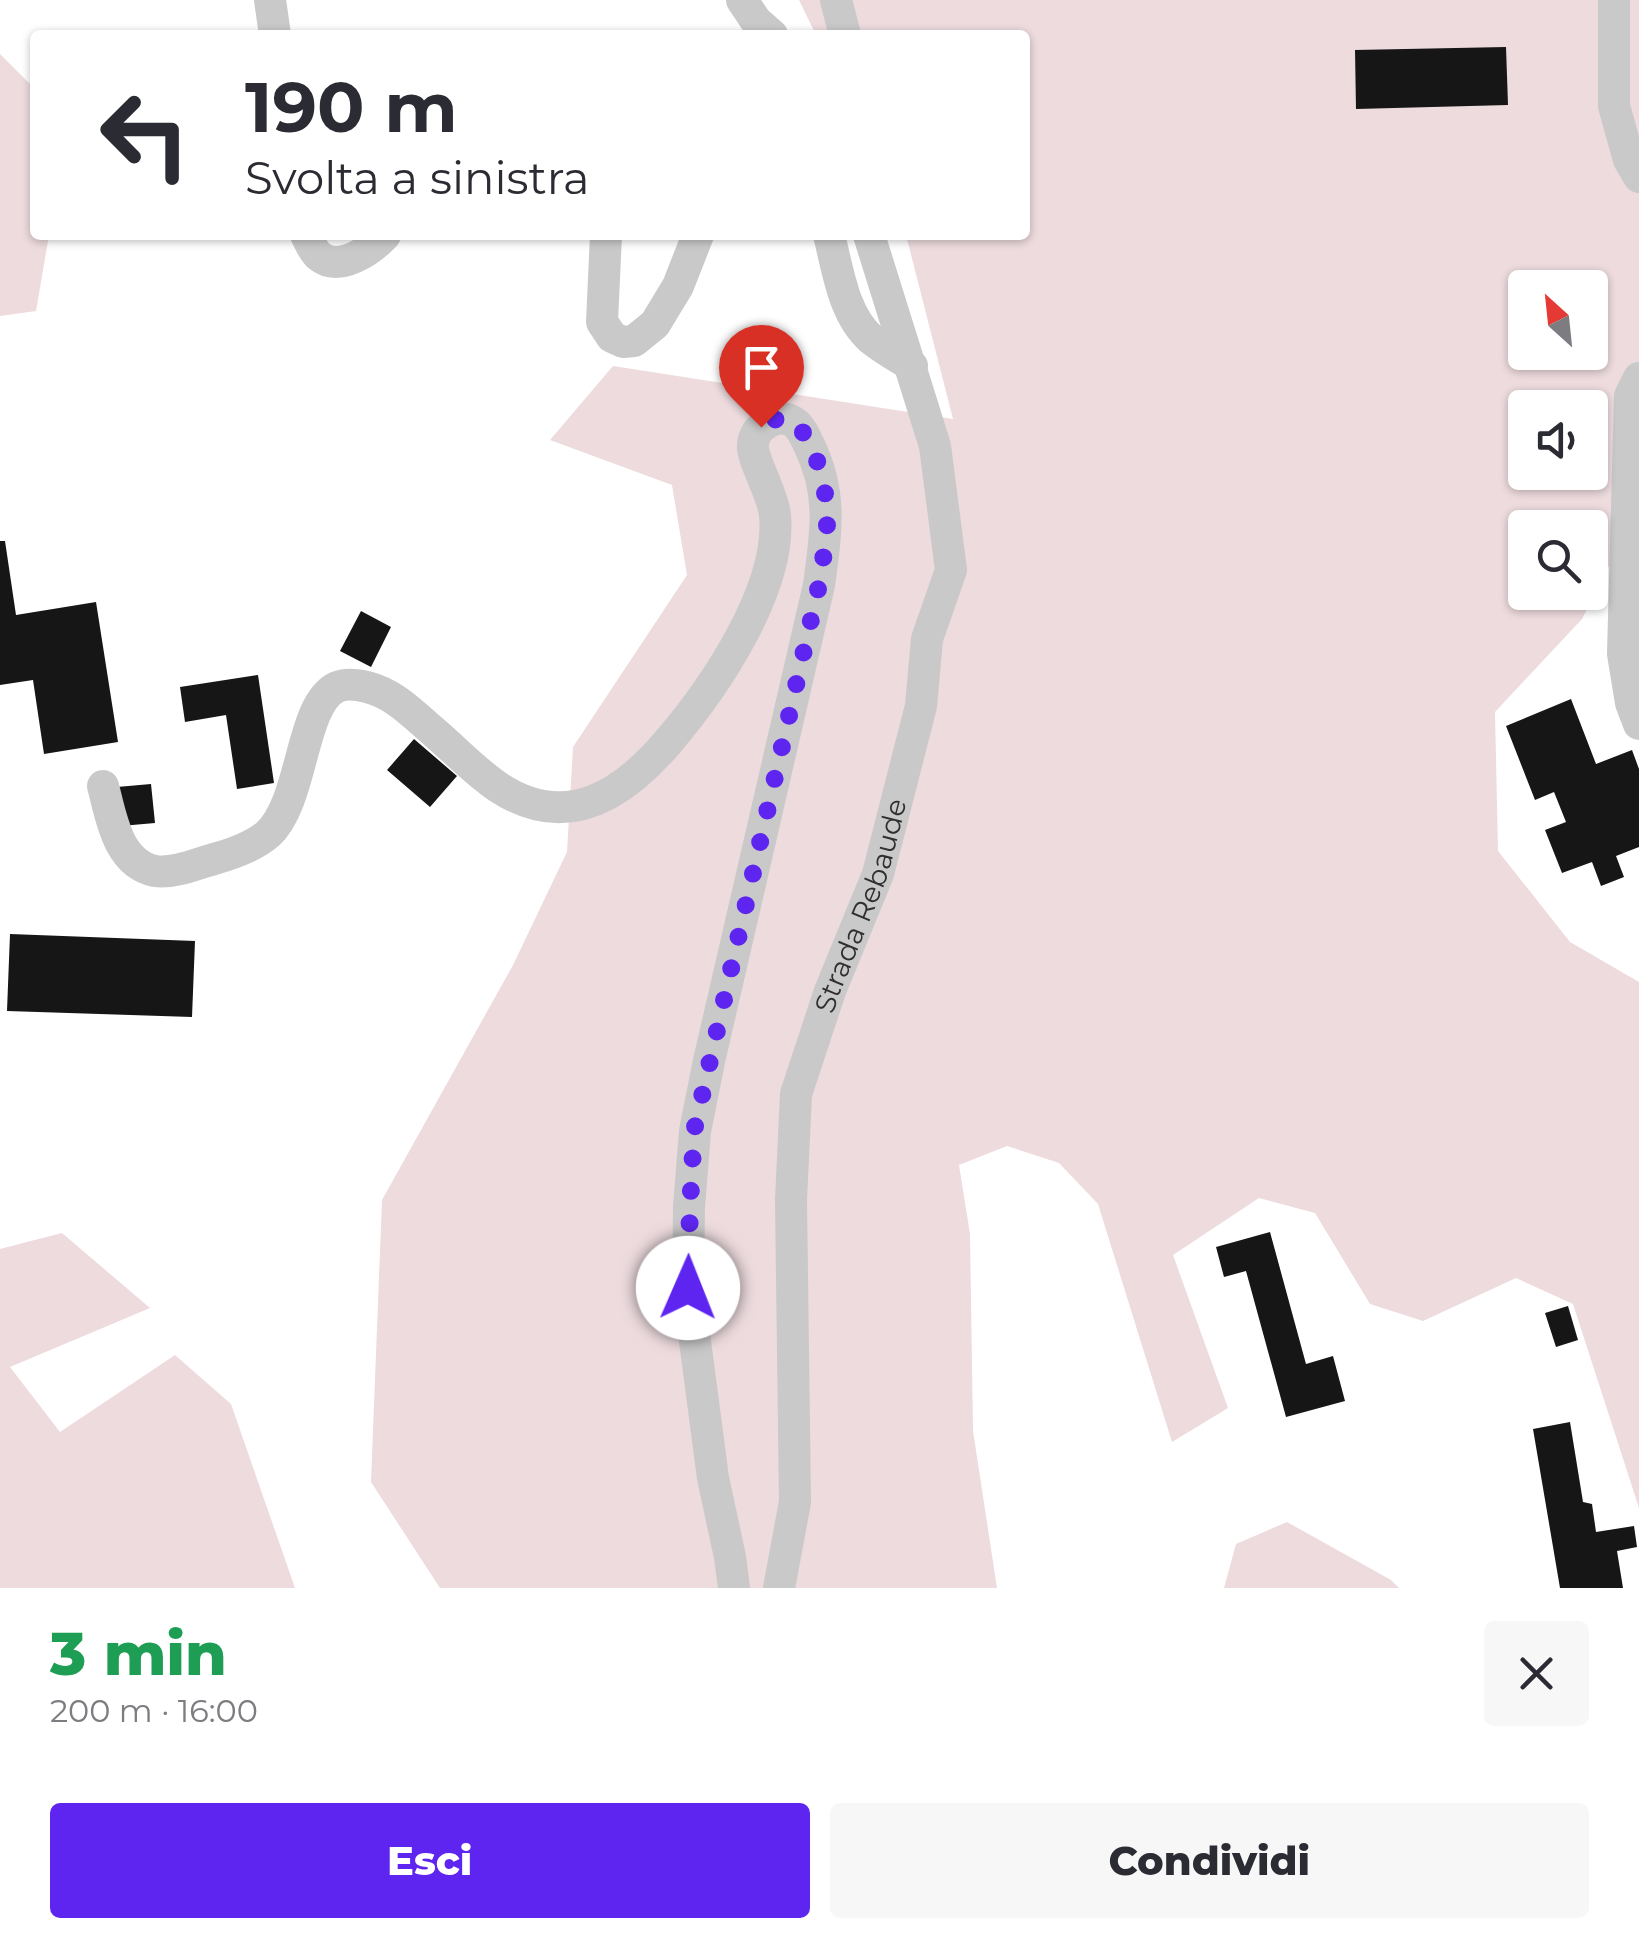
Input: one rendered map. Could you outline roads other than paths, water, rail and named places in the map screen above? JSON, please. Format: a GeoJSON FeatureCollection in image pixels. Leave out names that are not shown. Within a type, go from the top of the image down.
{"type":"FeatureCollection","features":[{"type":"Feature","properties":{"kind":"street"},"geometry":{"type":"LineString","coordinates":[[270,0],[274,30]]}},
{"type":"Feature","properties":{"kind":"street"},"geometry":{"type":"LineString","coordinates":[[742,0],[766,30]]}},
{"type":"Feature","properties":{"kind":"street"},"geometry":{"type":"LineString","coordinates":[[836,0],[845,30]]}},
{"type":"Feature","properties":{"kind":"street"},"geometry":{"type":"LineString","coordinates":[[1614,0],[1614,106],[1629,160],[1639,177]]}},
{"type":"Feature","properties":{"kind":"street"},"geometry":{"type":"LineString","coordinates":[[309,240],[319,256],[334,261],[362,254],[378,240]]}},
{"type":"Feature","properties":{"kind":"street"},"geometry":{"type":"LineString","coordinates":[[606,240],[602,322],[612,337],[623,342],[640,337],[655,324],[678,286],[696,240]]}},
{"type":"Feature","properties":{"kind":"street"},"geometry":{"type":"LineString","coordinates":[[830,240],[846,302],[858,325],[912,366]]}},
{"type":"Feature","properties":{"kind":"street","name":"Strada Rebaude"},"geometry":{"type":"LineString","coordinates":[[779,1588],[795,1502],[790,1200],[796,1094],[830,991],[878,874],[921,706],[927,639],[951,570],[935,446],[871,240]]}},
{"type":"Feature","properties":{"kind":"street"},"geometry":{"type":"LineString","coordinates":[[1639,378],[1630,396],[1623,654],[1630,703],[1639,724]]}},
{"type":"Feature","properties":{"kind":"street"},"geometry":{"type":"LineString","coordinates":[[103,786],[122,848],[138,864],[157,872],[237,852],[266,836],[281,818],[324,698],[338,686],[356,684],[396,700],[499,788],[524,800],[555,808],[584,806],[602,798],[623,786],[655,757],[686,721],[741,635],[766,582],[776,530],[773,501],[752,450],[753,441],[761,427],[774,419],[797,424],[814,456],[826,500],[827,530],[819,585],[694,1131],[688,1288],[712,1478],[734,1588]]}}]}
